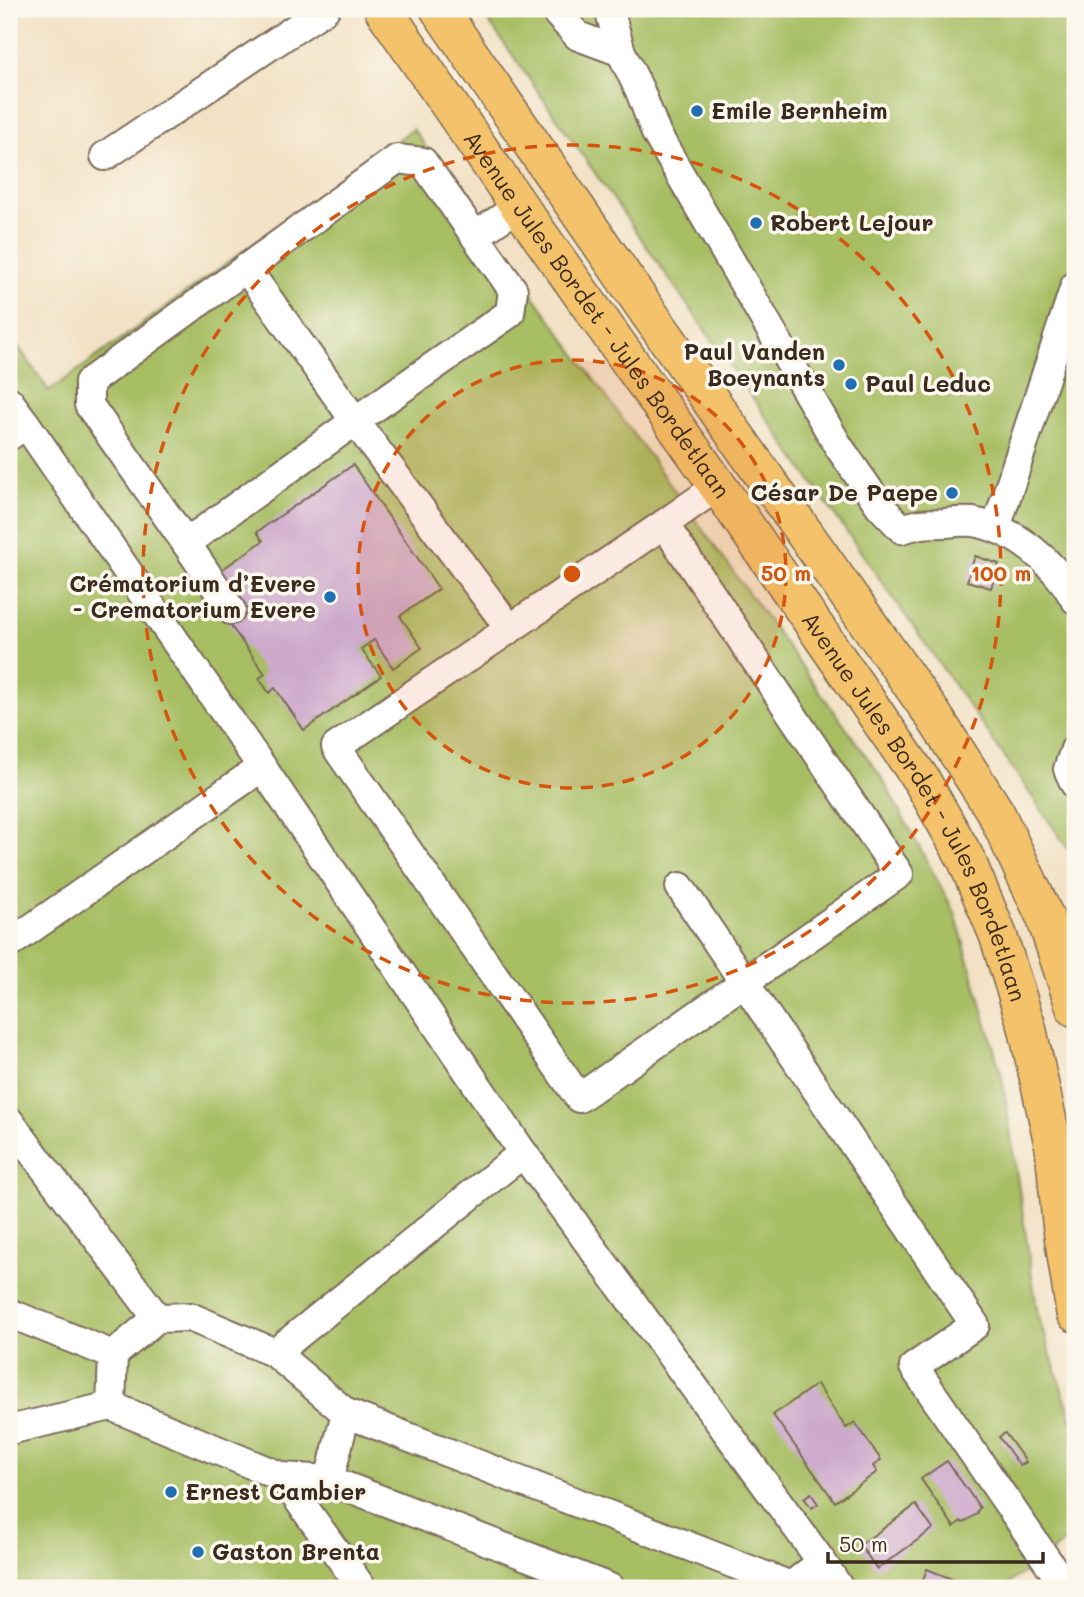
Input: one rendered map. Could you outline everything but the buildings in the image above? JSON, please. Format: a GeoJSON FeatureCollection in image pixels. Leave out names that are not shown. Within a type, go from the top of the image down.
{"type":"FeatureCollection","features":[{"type":"Feature","properties":{"kind":"main road","name":"Avenue Jules Bordet - Jules Bordetlaan"},"geometry":{"type":"LineString","coordinates":[[383,9],[922,781],[966,859],[998,934],[1027,1027],[1054,1148],[1067,1189],[1061,1222],[1075,1313]]}},
{"type":"Feature","properties":{"kind":"main road","name":"Avenue Jules Bordet - Jules Bordetlaan"},"geometry":{"type":"LineString","coordinates":[[439,9],[643,305],[933,715],[996,813],[1045,917],[1075,1008]]}},
{"type":"Feature","properties":{"kind":"street"},"geometry":{"type":"LineString","coordinates":[[105,156],[325,9]]}},
{"type":"Feature","properties":{"kind":"street"},"geometry":{"type":"LineString","coordinates":[[553,9],[578,36],[621,52]]}},
{"type":"Feature","properties":{"kind":"street"},"geometry":{"type":"LineString","coordinates":[[609,9],[621,52],[656,133],[831,435],[880,506],[902,529],[919,523],[970,521],[996,528],[1039,555],[1057,572],[1075,598]]}},
{"type":"Feature","properties":{"kind":"street"},"geometry":{"type":"LineString","coordinates":[[186,543],[510,313],[513,290],[422,162],[397,159],[89,382],[89,404],[231,610]]}},
{"type":"Feature","properties":{"kind":"street"},"geometry":{"type":"LineString","coordinates":[[475,236],[519,206]]}},
{"type":"Feature","properties":{"kind":"street"},"geometry":{"type":"LineString","coordinates":[[246,268],[355,421],[510,629]]}},
{"type":"Feature","properties":{"kind":"street"},"geometry":{"type":"LineString","coordinates":[[996,528],[1075,286]]}},
{"type":"Feature","properties":{"kind":"street"},"geometry":{"type":"LineString","coordinates":[[9,401],[17,430],[262,767],[523,1153],[839,1588]]}},
{"type":"Feature","properties":{"kind":"street"},"geometry":{"type":"LineString","coordinates":[[664,524],[899,874],[579,1098],[337,747],[718,486]]}},
{"type":"Feature","properties":{"kind":"street"},"geometry":{"type":"LineString","coordinates":[[9,944],[262,767]]}},
{"type":"Feature","properties":{"kind":"street"},"geometry":{"type":"LineString","coordinates":[[680,887],[975,1325],[914,1367],[1066,1588]]}},
{"type":"Feature","properties":{"kind":"street"},"geometry":{"type":"LineString","coordinates":[[9,1121],[157,1318]]}},
{"type":"Feature","properties":{"kind":"street"},"geometry":{"type":"LineString","coordinates":[[275,1353],[523,1153]]}},
{"type":"Feature","properties":{"kind":"street"},"geometry":{"type":"LineString","coordinates":[[9,1313],[113,1355]]}},
{"type":"Feature","properties":{"kind":"street"},"geometry":{"type":"LineString","coordinates":[[111,1406],[113,1355],[157,1318],[190,1317],[275,1353],[345,1413],[791,1587],[822,1562]]}},
{"type":"Feature","properties":{"kind":"street"},"geometry":{"type":"LineString","coordinates":[[9,1430],[111,1406],[282,1478],[329,1480],[610,1588]]}},
{"type":"Feature","properties":{"kind":"street"},"geometry":{"type":"LineString","coordinates":[[329,1480],[345,1413]]}},
{"type":"Feature","properties":{"kind":"street"},"geometry":{"type":"LineString","coordinates":[[282,1478],[362,1588]]}},
{"type":"Feature","properties":{"kind":"green space"},"geometry":{"type":"Polygon","coordinates":[[[480,9],[1075,9],[1075,859],[1018,776],[480,9]]]}},
{"type":"Feature","properties":{"kind":"green space"},"geometry":{"type":"Polygon","coordinates":[[[413,129],[880,775],[955,913],[1002,1077],[1038,1316],[1075,1429],[1075,1534],[1003,1588],[9,1588],[9,333],[49,391],[413,129]]]}},
{"type":"Feature","properties":{"kind":"place","name":"Emile Bernheim"},"geometry":{"type":"Point","coordinates":[697,111]}},
{"type":"Feature","properties":{"kind":"place","name":"Robert Lejour"},"geometry":{"type":"Point","coordinates":[756,223]}},
{"type":"Feature","properties":{"kind":"place","name":"Paul Vanden Boeynants"},"geometry":{"type":"Point","coordinates":[839,365]}},
{"type":"Feature","properties":{"kind":"place","name":"Paul Leduc"},"geometry":{"type":"Point","coordinates":[851,384]}},
{"type":"Feature","properties":{"kind":"place","name":"César De Paepe"},"geometry":{"type":"Point","coordinates":[952,493]}},
{"type":"Feature","properties":{"kind":"place","name":"Crématorium d’Evere - Crematorium Evere"},"geometry":{"type":"Point","coordinates":[330,597]}},
{"type":"Feature","properties":{"kind":"place","name":"Ernest Cambier"},"geometry":{"type":"Point","coordinates":[171,1492]}},
{"type":"Feature","properties":{"kind":"place","name":"Gaston Brenta"},"geometry":{"type":"Point","coordinates":[198,1552]}}]}
